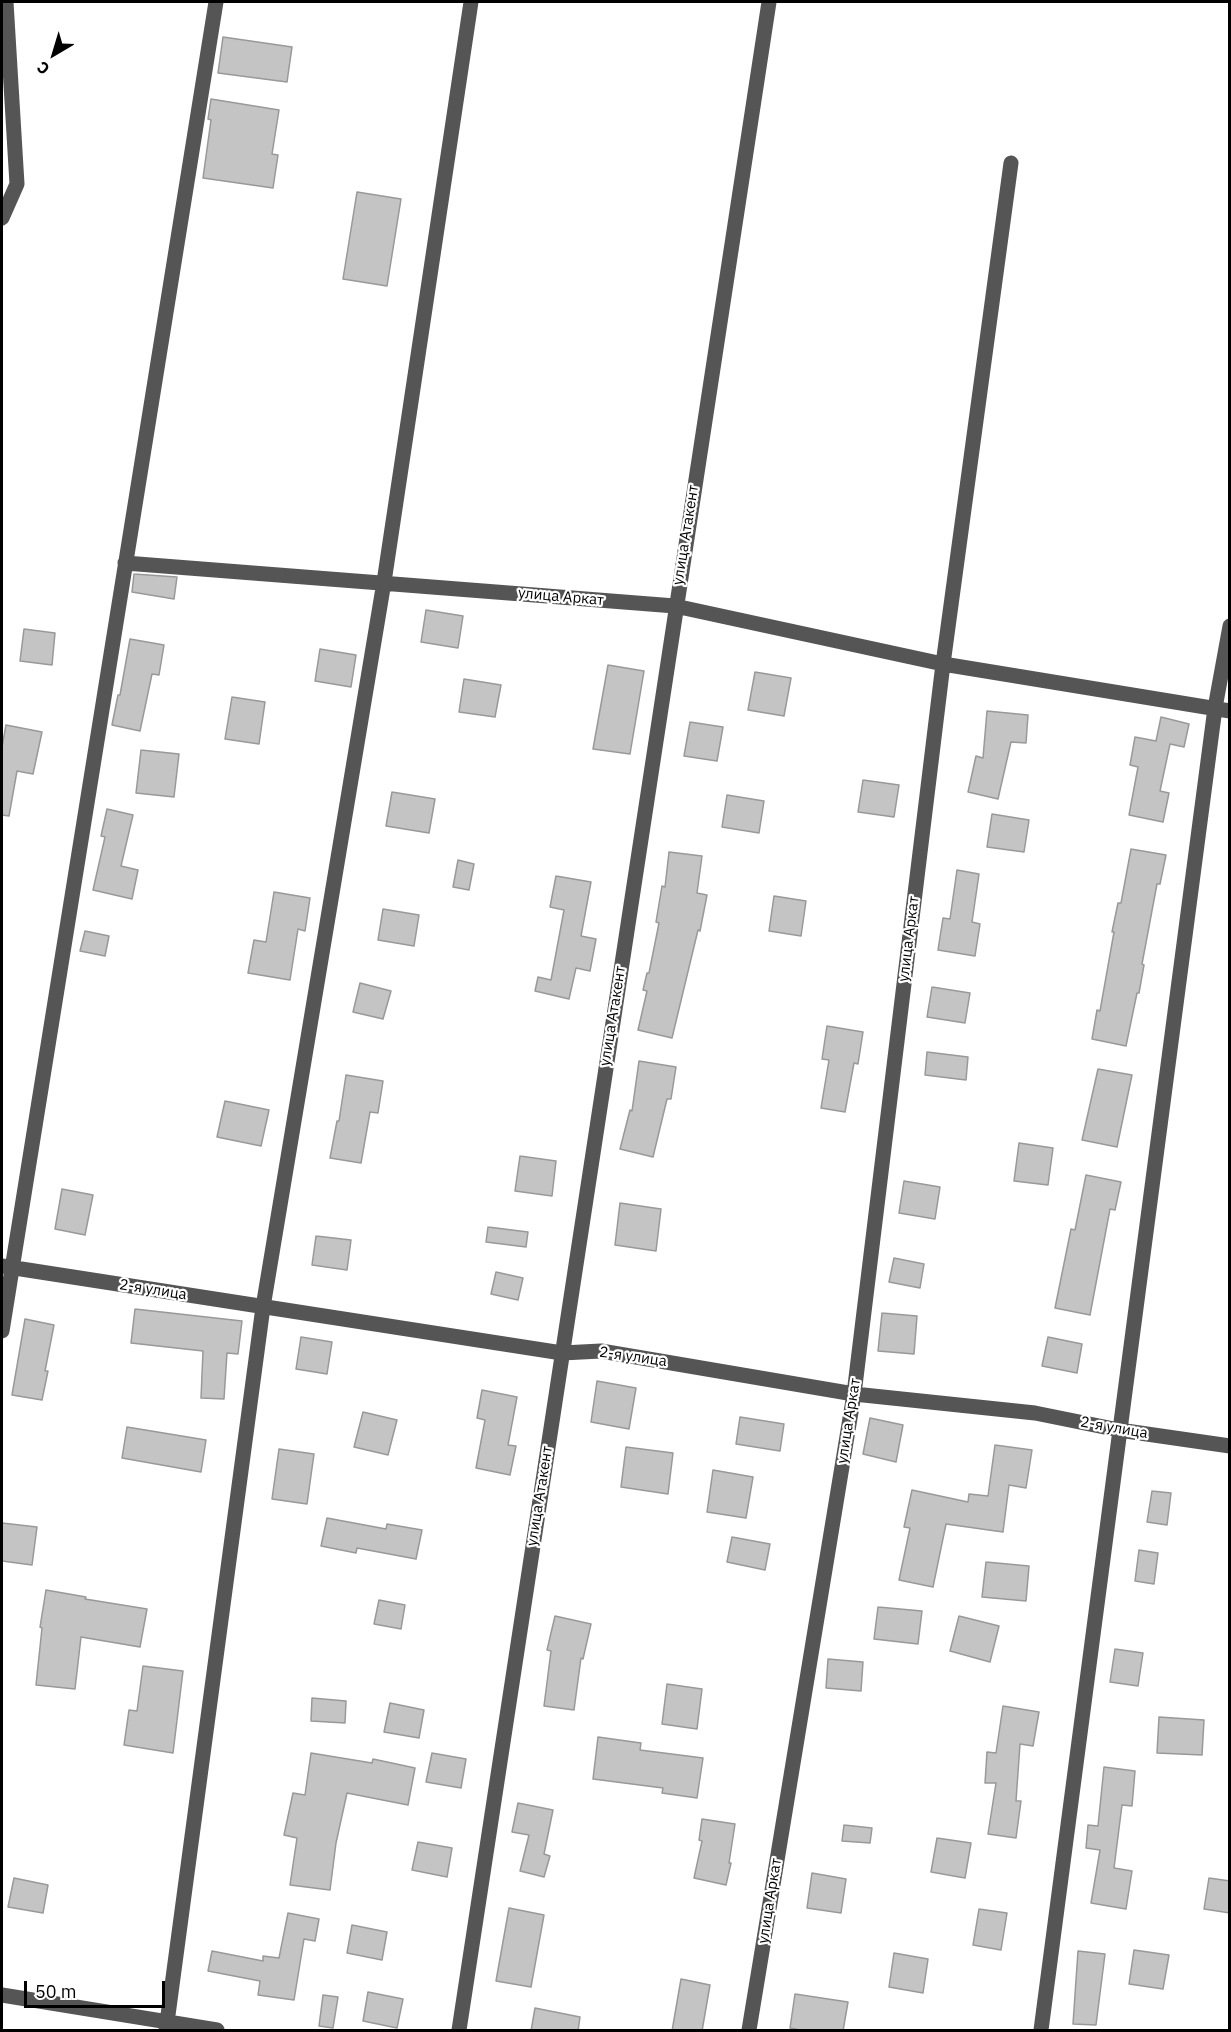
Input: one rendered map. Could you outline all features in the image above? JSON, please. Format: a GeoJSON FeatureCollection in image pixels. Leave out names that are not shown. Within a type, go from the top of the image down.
{"type":"FeatureCollection","features":[{"type":"Feature","properties":{"kind":"street"},"geometry":{"type":"LineString","coordinates":[[2,218],[17,184],[6,2]]}},
{"type":"Feature","properties":{"kind":"street"},"geometry":{"type":"LineString","coordinates":[[2,1331],[7,1267],[216,2]]}},
{"type":"Feature","properties":{"kind":"street"},"geometry":{"type":"LineString","coordinates":[[167,2026],[263,1307],[384,582],[471,2]]}},
{"type":"Feature","properties":{"kind":"street","name":"улица Атакент"},"geometry":{"type":"LineString","coordinates":[[459,2031],[769,2]]}},
{"type":"Feature","properties":{"kind":"street"},"geometry":{"type":"LineString","coordinates":[[1011,163],[943,664],[1222,709]]}},
{"type":"Feature","properties":{"kind":"street","name":"улица Аркат"},"geometry":{"type":"LineString","coordinates":[[125,563],[675,606],[943,664],[854,1394],[748,2031]]}},
{"type":"Feature","properties":{"kind":"street"},"geometry":{"type":"LineString","coordinates":[[1041,2031],[1119,1430],[1222,709],[1230,626]]}},
{"type":"Feature","properties":{"kind":"street","name":"2-я улица"},"geometry":{"type":"LineString","coordinates":[[7,1267],[562,1353],[601,1351],[854,1394],[1035,1413],[1119,1430],[1230,1446]]}},
{"type":"Feature","properties":{"kind":"street"},"geometry":{"type":"LineString","coordinates":[[2,1995],[167,2026],[217,2031]]}},
{"type":"Feature","properties":{"kind":"building"},"geometry":{"type":"Polygon","coordinates":[[[223,37],[292,47],[287,82],[218,73],[223,37]]]}},
{"type":"Feature","properties":{"kind":"building"},"geometry":{"type":"Polygon","coordinates":[[[211,99],[279,110],[272,154],[278,155],[273,188],[203,178],[211,120],[208,119],[211,99]]]}},
{"type":"Feature","properties":{"kind":"building"},"geometry":{"type":"Polygon","coordinates":[[[357,192],[401,199],[387,286],[343,279],[357,192]]]}},
{"type":"Feature","properties":{"kind":"building"},"geometry":{"type":"Polygon","coordinates":[[[134,574],[177,577],[174,599],[132,592],[134,574]]]}},
{"type":"Feature","properties":{"kind":"building"},"geometry":{"type":"Polygon","coordinates":[[[426,610],[463,616],[458,648],[421,642],[426,610]]]}},
{"type":"Feature","properties":{"kind":"building"},"geometry":{"type":"Polygon","coordinates":[[[24,629],[55,633],[52,665],[20,661],[24,629]]]}},
{"type":"Feature","properties":{"kind":"building"},"geometry":{"type":"Polygon","coordinates":[[[130,639],[164,645],[159,675],[152,674],[140,731],[112,725],[130,639]]]}},
{"type":"Feature","properties":{"kind":"building"},"geometry":{"type":"Polygon","coordinates":[[[320,649],[356,655],[351,687],[315,681],[320,649]]]}},
{"type":"Feature","properties":{"kind":"building"},"geometry":{"type":"Polygon","coordinates":[[[608,665],[644,671],[630,754],[593,749],[608,665]]]}},
{"type":"Feature","properties":{"kind":"building"},"geometry":{"type":"Polygon","coordinates":[[[755,672],[791,678],[784,716],[748,710],[755,672]]]}},
{"type":"Feature","properties":{"kind":"building"},"geometry":{"type":"Polygon","coordinates":[[[464,679],[501,685],[495,717],[459,712],[464,679]]]}},
{"type":"Feature","properties":{"kind":"building"},"geometry":{"type":"Polygon","coordinates":[[[232,697],[265,702],[259,744],[225,739],[232,697]]]}},
{"type":"Feature","properties":{"kind":"building"},"geometry":{"type":"Polygon","coordinates":[[[987,711],[1028,715],[1026,743],[1011,742],[998,799],[968,792],[976,756],[983,758],[987,711]]]}},
{"type":"Feature","properties":{"kind":"building"},"geometry":{"type":"Polygon","coordinates":[[[1161,717],[1189,724],[1184,747],[1170,744],[1160,791],[1169,793],[1163,822],[1129,815],[1138,767],[1130,765],[1135,737],[1156,741],[1161,717]]]}},
{"type":"Feature","properties":{"kind":"building"},"geometry":{"type":"Polygon","coordinates":[[[690,722],[723,727],[717,761],[684,756],[690,722]]]}},
{"type":"Feature","properties":{"kind":"building"},"geometry":{"type":"Polygon","coordinates":[[[6,725],[42,732],[33,774],[17,771],[9,816],[2,815],[2,747],[6,725]]]}},
{"type":"Feature","properties":{"kind":"building"},"geometry":{"type":"Polygon","coordinates":[[[141,750],[179,754],[174,797],[136,793],[141,750]]]}},
{"type":"Feature","properties":{"kind":"building"},"geometry":{"type":"Polygon","coordinates":[[[863,780],[899,785],[894,817],[858,812],[863,780]]]}},
{"type":"Feature","properties":{"kind":"building"},"geometry":{"type":"Polygon","coordinates":[[[392,792],[435,799],[429,833],[386,826],[392,792]]]}},
{"type":"Feature","properties":{"kind":"building"},"geometry":{"type":"Polygon","coordinates":[[[727,795],[764,801],[759,833],[722,827],[727,795]]]}},
{"type":"Feature","properties":{"kind":"building"},"geometry":{"type":"Polygon","coordinates":[[[107,809],[133,815],[121,866],[138,870],[132,899],[93,890],[105,837],[101,836],[107,809]]]}},
{"type":"Feature","properties":{"kind":"building"},"geometry":{"type":"Polygon","coordinates":[[[992,814],[1029,820],[1024,852],[987,847],[992,814]]]}},
{"type":"Feature","properties":{"kind":"building"},"geometry":{"type":"Polygon","coordinates":[[[1131,849],[1166,855],[1160,884],[1157,884],[1139,993],[1137,993],[1126,1046],[1092,1039],[1097,1010],[1100,1011],[1114,932],[1112,932],[1118,903],[1121,903],[1131,849]]]}},
{"type":"Feature","properties":{"kind":"building"},"geometry":{"type":"Polygon","coordinates":[[[669,852],[702,856],[697,893],[707,895],[672,1038],[638,1030],[647,991],[643,990],[647,973],[649,973],[659,923],[656,922],[662,886],[665,887],[669,852]]]}},
{"type":"Feature","properties":{"kind":"building"},"geometry":{"type":"Polygon","coordinates":[[[458,860],[474,864],[469,890],[453,887],[458,860]]]}},
{"type":"Feature","properties":{"kind":"building"},"geometry":{"type":"Polygon","coordinates":[[[957,870],[979,874],[972,922],[980,924],[975,956],[938,950],[943,918],[950,919],[957,870]]]}},
{"type":"Feature","properties":{"kind":"building"},"geometry":{"type":"Polygon","coordinates":[[[556,876],[591,882],[581,936],[596,939],[590,971],[576,968],[569,999],[535,991],[538,977],[551,980],[564,910],[550,907],[556,876]]]}},
{"type":"Feature","properties":{"kind":"building"},"geometry":{"type":"Polygon","coordinates":[[[274,892],[310,898],[305,931],[298,929],[290,980],[248,973],[254,940],[266,942],[274,892]]]}},
{"type":"Feature","properties":{"kind":"building"},"geometry":{"type":"Polygon","coordinates":[[[774,896],[806,901],[801,936],[769,931],[774,896]]]}},
{"type":"Feature","properties":{"kind":"building"},"geometry":{"type":"Polygon","coordinates":[[[383,909],[419,915],[414,946],[378,940],[383,909]]]}},
{"type":"Feature","properties":{"kind":"building"},"geometry":{"type":"Polygon","coordinates":[[[85,931],[109,936],[105,956],[80,951],[85,931]]]}},
{"type":"Feature","properties":{"kind":"building"},"geometry":{"type":"Polygon","coordinates":[[[360,983],[391,991],[383,1019],[353,1012],[360,983]]]}},
{"type":"Feature","properties":{"kind":"building"},"geometry":{"type":"Polygon","coordinates":[[[932,987],[970,993],[965,1023],[927,1017],[932,987]]]}},
{"type":"Feature","properties":{"kind":"building"},"geometry":{"type":"Polygon","coordinates":[[[827,1026],[863,1032],[858,1064],[854,1063],[845,1112],[821,1108],[829,1060],[822,1059],[827,1026]]]}},
{"type":"Feature","properties":{"kind":"building"},"geometry":{"type":"Polygon","coordinates":[[[927,1052],[968,1057],[966,1080],[925,1075],[927,1052]]]}},
{"type":"Feature","properties":{"kind":"building"},"geometry":{"type":"Polygon","coordinates":[[[639,1061],[676,1067],[671,1099],[667,1099],[653,1157],[620,1149],[630,1110],[632,1111],[639,1061]]]}},
{"type":"Feature","properties":{"kind":"building"},"geometry":{"type":"Polygon","coordinates":[[[1098,1069],[1132,1075],[1117,1147],[1082,1140],[1098,1069]]]}},
{"type":"Feature","properties":{"kind":"building"},"geometry":{"type":"Polygon","coordinates":[[[346,1075],[383,1081],[378,1113],[370,1112],[361,1163],[330,1158],[337,1121],[339,1121],[346,1075]]]}},
{"type":"Feature","properties":{"kind":"building"},"geometry":{"type":"Polygon","coordinates":[[[225,1101],[269,1110],[261,1146],[217,1137],[225,1101]]]}},
{"type":"Feature","properties":{"kind":"building"},"geometry":{"type":"Polygon","coordinates":[[[1019,1143],[1053,1148],[1048,1185],[1014,1181],[1019,1143]]]}},
{"type":"Feature","properties":{"kind":"building"},"geometry":{"type":"Polygon","coordinates":[[[520,1156],[556,1161],[552,1196],[515,1191],[520,1156]]]}},
{"type":"Feature","properties":{"kind":"building"},"geometry":{"type":"Polygon","coordinates":[[[1086,1175],[1121,1182],[1115,1210],[1110,1209],[1090,1315],[1055,1308],[1071,1229],[1075,1230],[1086,1175]]]}},
{"type":"Feature","properties":{"kind":"building"},"geometry":{"type":"Polygon","coordinates":[[[904,1181],[940,1187],[935,1219],[899,1213],[904,1181]]]}},
{"type":"Feature","properties":{"kind":"building"},"geometry":{"type":"Polygon","coordinates":[[[62,1189],[93,1195],[85,1235],[55,1229],[62,1189]]]}},
{"type":"Feature","properties":{"kind":"building"},"geometry":{"type":"Polygon","coordinates":[[[620,1203],[661,1209],[656,1251],[615,1245],[620,1203]]]}},
{"type":"Feature","properties":{"kind":"building"},"geometry":{"type":"Polygon","coordinates":[[[488,1227],[528,1232],[526,1247],[486,1242],[488,1227]]]}},
{"type":"Feature","properties":{"kind":"building"},"geometry":{"type":"Polygon","coordinates":[[[316,1236],[351,1240],[347,1270],[312,1265],[316,1236]]]}},
{"type":"Feature","properties":{"kind":"building"},"geometry":{"type":"Polygon","coordinates":[[[894,1258],[924,1264],[920,1288],[889,1282],[894,1258]]]}},
{"type":"Feature","properties":{"kind":"building"},"geometry":{"type":"Polygon","coordinates":[[[496,1272],[523,1278],[518,1300],[491,1294],[496,1272]]]}},
{"type":"Feature","properties":{"kind":"building"},"geometry":{"type":"Polygon","coordinates":[[[135,1309],[242,1321],[238,1354],[227,1353],[224,1399],[201,1398],[203,1351],[131,1343],[135,1309]]]}},
{"type":"Feature","properties":{"kind":"building"},"geometry":{"type":"Polygon","coordinates":[[[882,1313],[917,1316],[914,1354],[878,1351],[882,1313]]]}},
{"type":"Feature","properties":{"kind":"building"},"geometry":{"type":"Polygon","coordinates":[[[25,1319],[54,1325],[42,1400],[12,1395],[25,1319]]]}},
{"type":"Feature","properties":{"kind":"building"},"geometry":{"type":"Polygon","coordinates":[[[301,1337],[332,1342],[327,1374],[296,1369],[301,1337]]]}},
{"type":"Feature","properties":{"kind":"building"},"geometry":{"type":"Polygon","coordinates":[[[1048,1337],[1082,1344],[1077,1373],[1042,1366],[1048,1337]]]}},
{"type":"Feature","properties":{"kind":"building"},"geometry":{"type":"Polygon","coordinates":[[[597,1381],[636,1388],[629,1429],[591,1422],[597,1381]]]}},
{"type":"Feature","properties":{"kind":"building"},"geometry":{"type":"Polygon","coordinates":[[[482,1390],[517,1397],[508,1445],[516,1446],[510,1475],[476,1468],[485,1420],[477,1418],[482,1390]]]}},
{"type":"Feature","properties":{"kind":"building"},"geometry":{"type":"Polygon","coordinates":[[[363,1412],[397,1420],[388,1455],[354,1447],[363,1412]]]}},
{"type":"Feature","properties":{"kind":"building"},"geometry":{"type":"Polygon","coordinates":[[[740,1417],[784,1424],[780,1451],[736,1444],[740,1417]]]}},
{"type":"Feature","properties":{"kind":"building"},"geometry":{"type":"Polygon","coordinates":[[[870,1418],[903,1425],[896,1462],[863,1454],[870,1418]]]}},
{"type":"Feature","properties":{"kind":"building"},"geometry":{"type":"Polygon","coordinates":[[[127,1427],[206,1440],[201,1472],[122,1458],[127,1427]]]}},
{"type":"Feature","properties":{"kind":"building"},"geometry":{"type":"Polygon","coordinates":[[[995,1445],[1032,1450],[1026,1488],[1009,1485],[1003,1532],[946,1524],[933,1587],[899,1580],[910,1528],[904,1527],[912,1490],[968,1502],[969,1494],[988,1496],[995,1445]]]}},
{"type":"Feature","properties":{"kind":"building"},"geometry":{"type":"Polygon","coordinates":[[[626,1447],[673,1453],[668,1494],[621,1487],[626,1447]]]}},
{"type":"Feature","properties":{"kind":"building"},"geometry":{"type":"Polygon","coordinates":[[[279,1449],[314,1454],[307,1504],[272,1499],[279,1449]]]}},
{"type":"Feature","properties":{"kind":"building"},"geometry":{"type":"Polygon","coordinates":[[[713,1470],[753,1477],[746,1518],[707,1512],[713,1470]]]}},
{"type":"Feature","properties":{"kind":"building"},"geometry":{"type":"Polygon","coordinates":[[[1152,1491],[1171,1493],[1167,1525],[1147,1522],[1152,1491]]]}},
{"type":"Feature","properties":{"kind":"building"},"geometry":{"type":"Polygon","coordinates":[[[327,1518],[386,1529],[387,1524],[422,1530],[416,1559],[357,1548],[356,1553],[321,1546],[327,1518]]]}},
{"type":"Feature","properties":{"kind":"building"},"geometry":{"type":"Polygon","coordinates":[[[2,1523],[37,1527],[32,1565],[2,1561],[2,1523]]]}},
{"type":"Feature","properties":{"kind":"building"},"geometry":{"type":"Polygon","coordinates":[[[732,1537],[770,1544],[765,1570],[727,1562],[732,1537]]]}},
{"type":"Feature","properties":{"kind":"building"},"geometry":{"type":"Polygon","coordinates":[[[1139,1550],[1158,1553],[1154,1584],[1135,1581],[1139,1550]]]}},
{"type":"Feature","properties":{"kind":"building"},"geometry":{"type":"Polygon","coordinates":[[[986,1562],[1029,1566],[1026,1601],[982,1597],[986,1562]]]}},
{"type":"Feature","properties":{"kind":"building"},"geometry":{"type":"Polygon","coordinates":[[[46,1590],[147,1609],[140,1647],[81,1637],[75,1689],[36,1685],[42,1628],[40,1627],[46,1590]]]}},
{"type":"Feature","properties":{"kind":"building"},"geometry":{"type":"Polygon","coordinates":[[[379,1600],[405,1605],[401,1629],[374,1624],[379,1600]]]}},
{"type":"Feature","properties":{"kind":"building"},"geometry":{"type":"Polygon","coordinates":[[[878,1607],[922,1611],[918,1644],[874,1639],[878,1607]]]}},
{"type":"Feature","properties":{"kind":"building"},"geometry":{"type":"Polygon","coordinates":[[[555,1616],[591,1624],[583,1659],[581,1658],[574,1710],[544,1706],[551,1651],[547,1650],[555,1616]]]}},
{"type":"Feature","properties":{"kind":"building"},"geometry":{"type":"Polygon","coordinates":[[[959,1616],[999,1626],[990,1662],[950,1651],[959,1616]]]}},
{"type":"Feature","properties":{"kind":"building"},"geometry":{"type":"Polygon","coordinates":[[[1115,1649],[1143,1653],[1138,1686],[1110,1682],[1115,1649]]]}},
{"type":"Feature","properties":{"kind":"building"},"geometry":{"type":"Polygon","coordinates":[[[828,1659],[863,1662],[861,1691],[826,1688],[828,1659]]]}},
{"type":"Feature","properties":{"kind":"building"},"geometry":{"type":"Polygon","coordinates":[[[143,1666],[183,1671],[173,1753],[124,1745],[129,1710],[137,1711],[143,1666]]]}},
{"type":"Feature","properties":{"kind":"building"},"geometry":{"type":"Polygon","coordinates":[[[667,1684],[702,1689],[697,1729],[662,1724],[667,1684]]]}},
{"type":"Feature","properties":{"kind":"building"},"geometry":{"type":"Polygon","coordinates":[[[312,1698],[346,1701],[345,1723],[311,1721],[312,1698]]]}},
{"type":"Feature","properties":{"kind":"building"},"geometry":{"type":"Polygon","coordinates":[[[390,1703],[424,1710],[419,1738],[384,1732],[390,1703]]]}},
{"type":"Feature","properties":{"kind":"building"},"geometry":{"type":"Polygon","coordinates":[[[1003,1706],[1039,1712],[1033,1746],[1020,1744],[1016,1801],[1021,1801],[1016,1838],[988,1834],[996,1783],[985,1783],[987,1752],[996,1753],[1003,1706]]]}},
{"type":"Feature","properties":{"kind":"building"},"geometry":{"type":"Polygon","coordinates":[[[1159,1717],[1204,1720],[1202,1755],[1157,1753],[1159,1717]]]}},
{"type":"Feature","properties":{"kind":"building"},"geometry":{"type":"Polygon","coordinates":[[[598,1737],[641,1743],[640,1750],[703,1758],[697,1798],[662,1793],[663,1788],[593,1779],[598,1737]]]}},
{"type":"Feature","properties":{"kind":"building"},"geometry":{"type":"Polygon","coordinates":[[[311,1753],[372,1763],[373,1759],[415,1768],[408,1805],[347,1793],[336,1843],[330,1890],[290,1885],[297,1838],[284,1835],[293,1793],[305,1795],[311,1753]]]}},
{"type":"Feature","properties":{"kind":"building"},"geometry":{"type":"Polygon","coordinates":[[[432,1753],[466,1759],[461,1788],[426,1782],[432,1753]]]}},
{"type":"Feature","properties":{"kind":"building"},"geometry":{"type":"Polygon","coordinates":[[[1104,1767],[1135,1771],[1132,1806],[1122,1805],[1114,1868],[1132,1871],[1126,1909],[1091,1903],[1100,1850],[1086,1848],[1088,1825],[1098,1826],[1104,1767]]]}},
{"type":"Feature","properties":{"kind":"building"},"geometry":{"type":"Polygon","coordinates":[[[518,1803],[553,1810],[544,1854],[550,1856],[544,1877],[520,1871],[529,1835],[512,1832],[518,1803]]]}},
{"type":"Feature","properties":{"kind":"building"},"geometry":{"type":"Polygon","coordinates":[[[702,1819],[735,1824],[726,1885],[694,1878],[702,1841],[699,1840],[702,1819]]]}},
{"type":"Feature","properties":{"kind":"building"},"geometry":{"type":"Polygon","coordinates":[[[844,1825],[872,1828],[870,1843],[842,1841],[844,1825]]]}},
{"type":"Feature","properties":{"kind":"building"},"geometry":{"type":"Polygon","coordinates":[[[937,1838],[971,1843],[965,1878],[931,1872],[937,1838]]]}},
{"type":"Feature","properties":{"kind":"building"},"geometry":{"type":"Polygon","coordinates":[[[418,1842],[452,1848],[447,1877],[412,1870],[418,1842]]]}},
{"type":"Feature","properties":{"kind":"building"},"geometry":{"type":"Polygon","coordinates":[[[812,1873],[846,1879],[841,1913],[807,1908],[812,1873]]]}},
{"type":"Feature","properties":{"kind":"building"},"geometry":{"type":"Polygon","coordinates":[[[14,1878],[48,1885],[43,1913],[8,1907],[14,1878]]]}},
{"type":"Feature","properties":{"kind":"building"},"geometry":{"type":"Polygon","coordinates":[[[1209,1878],[1230,1881],[1230,1913],[1204,1909],[1209,1878]]]}},
{"type":"Feature","properties":{"kind":"building"},"geometry":{"type":"Polygon","coordinates":[[[509,1908],[544,1915],[531,1987],[496,1981],[509,1908]]]}},
{"type":"Feature","properties":{"kind":"building"},"geometry":{"type":"Polygon","coordinates":[[[979,1909],[1007,1913],[1001,1950],[973,1945],[979,1909]]]}},
{"type":"Feature","properties":{"kind":"building"},"geometry":{"type":"Polygon","coordinates":[[[288,1913],[319,1919],[315,1941],[304,1939],[294,2000],[258,1995],[260,1981],[208,1971],[212,1951],[263,1961],[263,1956],[279,1958],[288,1913]]]}},
{"type":"Feature","properties":{"kind":"building"},"geometry":{"type":"Polygon","coordinates":[[[352,1925],[387,1932],[382,1960],[347,1953],[352,1925]]]}},
{"type":"Feature","properties":{"kind":"building"},"geometry":{"type":"Polygon","coordinates":[[[1134,1950],[1169,1955],[1163,1989],[1129,1984],[1134,1950]]]}},
{"type":"Feature","properties":{"kind":"building"},"geometry":{"type":"Polygon","coordinates":[[[1078,1951],[1105,1954],[1096,2025],[1073,2024],[1078,1951]]]}},
{"type":"Feature","properties":{"kind":"building"},"geometry":{"type":"Polygon","coordinates":[[[894,1953],[928,1959],[923,1993],[889,1987],[894,1953]]]}},
{"type":"Feature","properties":{"kind":"building"},"geometry":{"type":"Polygon","coordinates":[[[681,1979],[710,1985],[702,2031],[672,2031],[681,1979]]]}},
{"type":"Feature","properties":{"kind":"building"},"geometry":{"type":"Polygon","coordinates":[[[368,1992],[403,1999],[397,2028],[363,2021],[368,1992]]]}},
{"type":"Feature","properties":{"kind":"building"},"geometry":{"type":"Polygon","coordinates":[[[795,1994],[848,2002],[843,2031],[806,2031],[790,2028],[795,1994]]]}},
{"type":"Feature","properties":{"kind":"building"},"geometry":{"type":"Polygon","coordinates":[[[323,1995],[338,1997],[333,2028],[319,2026],[323,1995]]]}},
{"type":"Feature","properties":{"kind":"building"},"geometry":{"type":"Polygon","coordinates":[[[535,2008],[580,2017],[578,2031],[531,2031],[535,2008]]]}}]}
